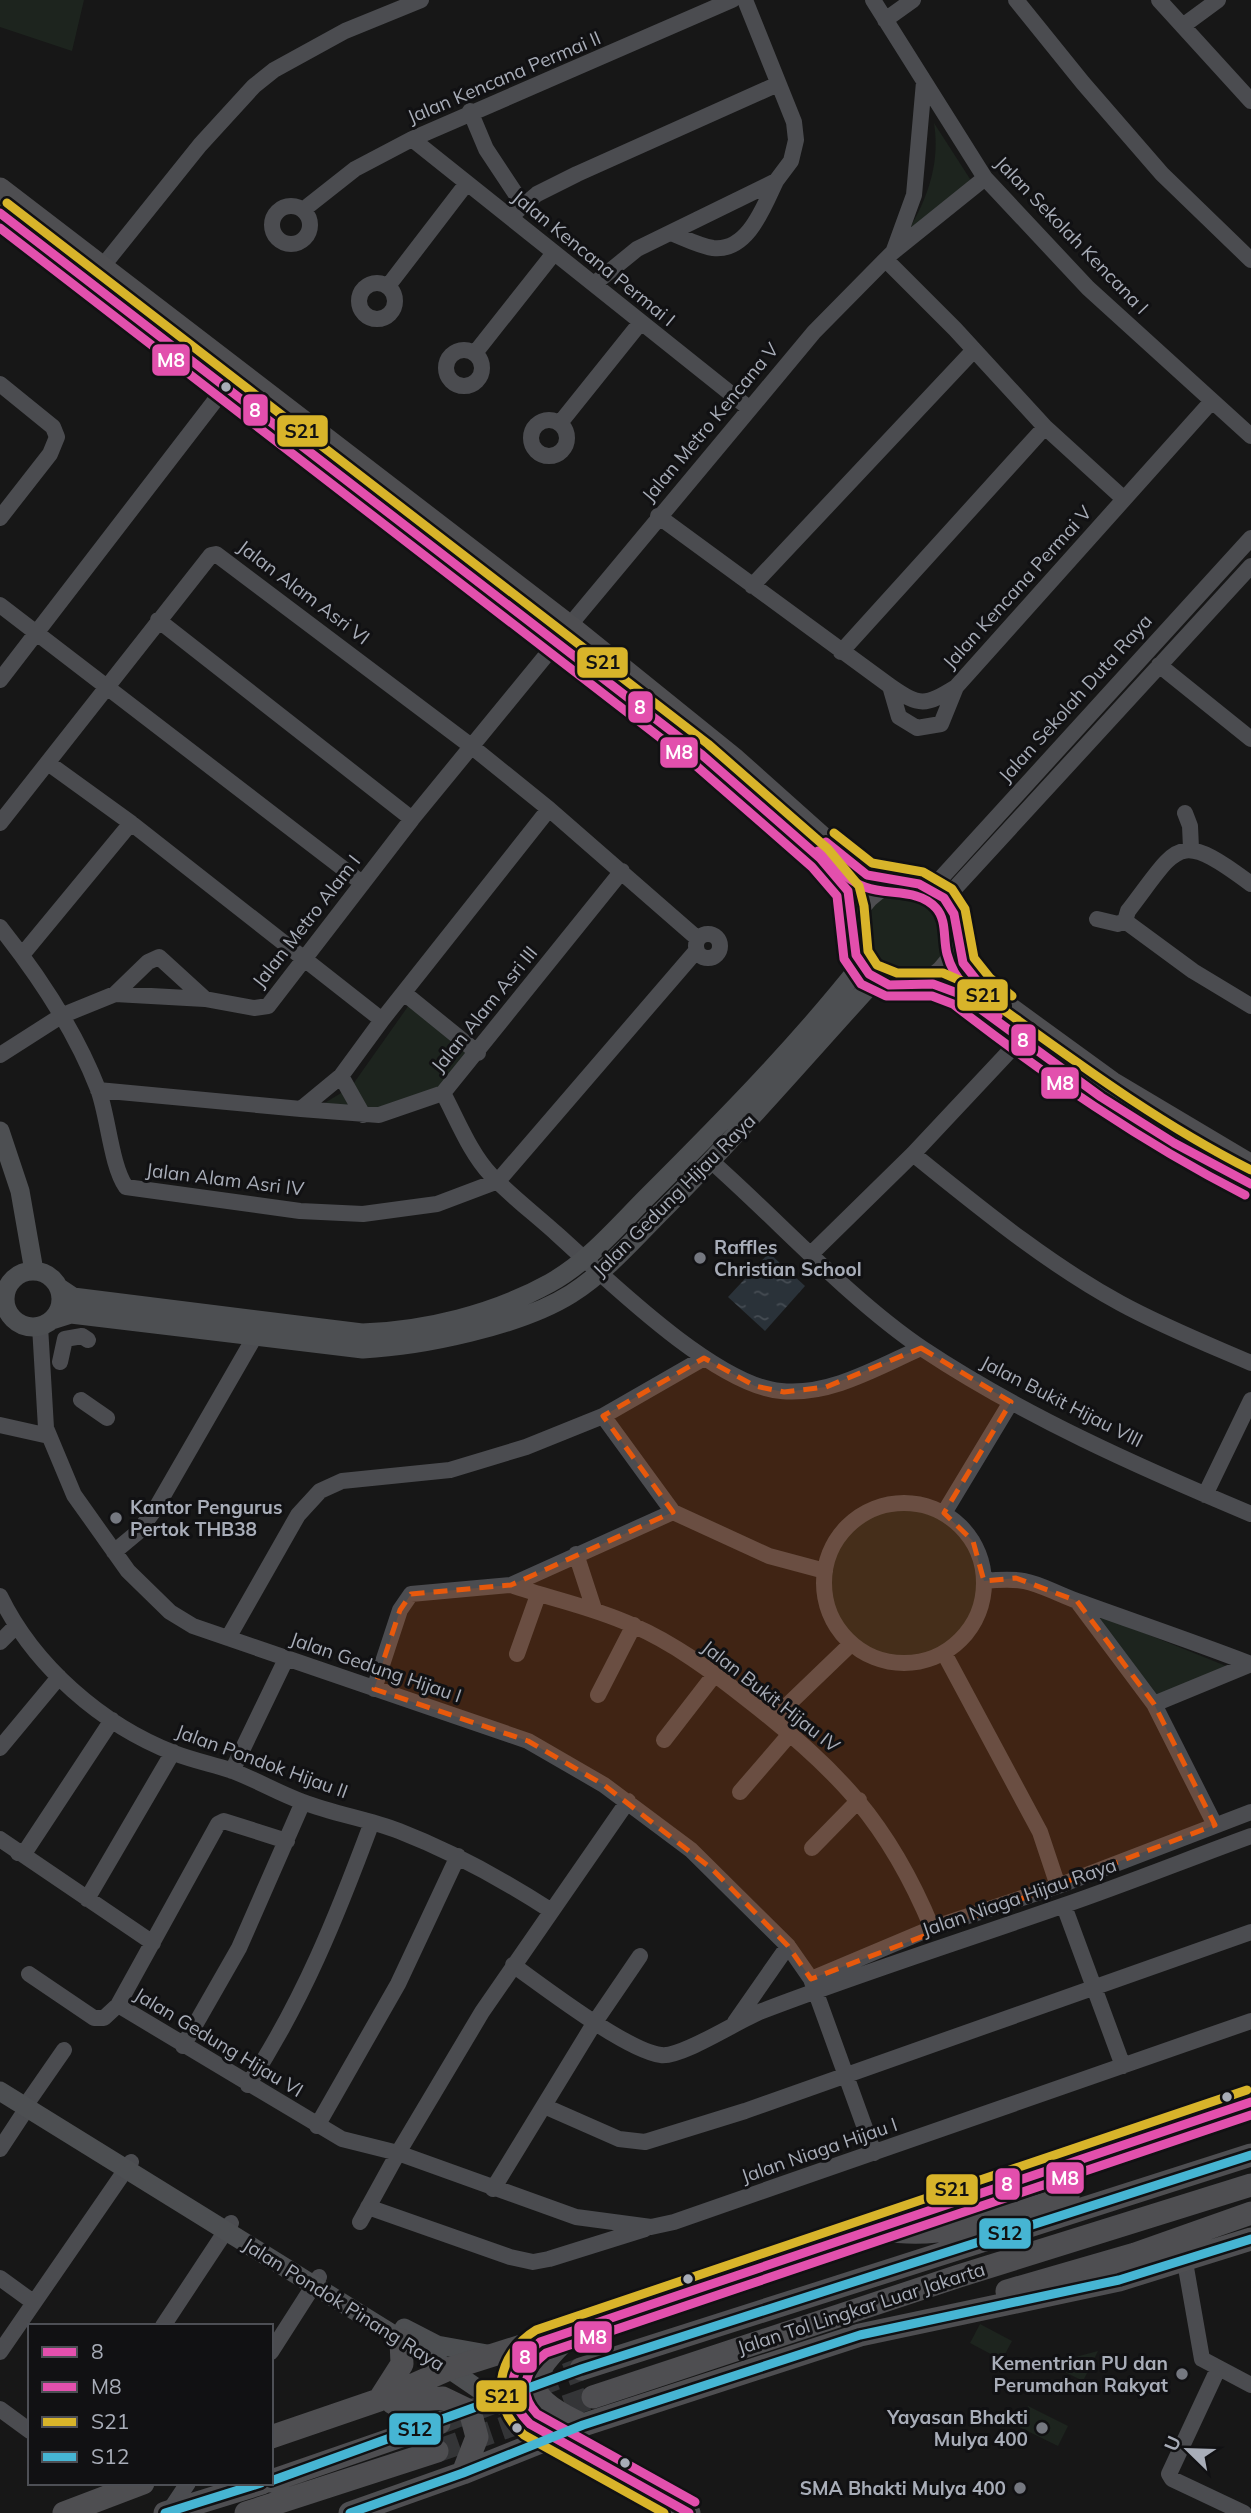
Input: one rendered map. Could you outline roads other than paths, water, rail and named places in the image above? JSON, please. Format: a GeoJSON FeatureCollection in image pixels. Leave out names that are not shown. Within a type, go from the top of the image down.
{"type":"FeatureCollection","features":[{"type":"Feature","properties":{"kind":"highway"},"geometry":{"type":"LineString","coordinates":[[0,189],[563,634],[821,858],[839,876],[850,895],[852,939],[869,972],[898,987],[940,985],[960,994],[1109,1104],[1200,1159],[1251,1184]]}},
{"type":"Feature","properties":{"kind":"highway"},"geometry":{"type":"LineString","coordinates":[[0,213],[227,385],[735,760],[857,869],[872,877],[915,881],[939,893],[955,915],[957,943],[965,967],[977,985],[1112,1083],[1251,1166]]}},
{"type":"Feature","properties":{"kind":"highway"},"geometry":{"type":"LineString","coordinates":[[853,920],[869,894],[896,881]]}},
{"type":"Feature","properties":{"kind":"highway"},"geometry":{"type":"LineString","coordinates":[[922,984],[947,966],[957,943]]}},
{"type":"Feature","properties":{"kind":"highway"},"geometry":{"type":"LineString","coordinates":[[273,2436],[379,2400],[449,2369],[573,2332],[1043,2170],[1251,2102]]}},
{"type":"Feature","properties":{"kind":"highway"},"geometry":{"type":"LineString","coordinates":[[880,2228],[915,2233],[995,2218],[1251,2140]]}},
{"type":"Feature","properties":{"kind":"highway","name":"Jalan Tol Lingkar Luar Jakarta"},"geometry":{"type":"LineString","coordinates":[[581,2370],[1251,2155]]}},
{"type":"Feature","properties":{"kind":"highway","name":"Jalan Tol Lingkar Luar Jakarta"},"geometry":{"type":"LineString","coordinates":[[593,2397],[959,2276],[1251,2185]]}},
{"type":"Feature","properties":{"kind":"highway"},"geometry":{"type":"LineString","coordinates":[[916,2323],[939,2310],[1135,2253],[1251,2213]]}},
{"type":"Feature","properties":{"kind":"highway"},"geometry":{"type":"LineString","coordinates":[[350,2513],[463,2473],[583,2425],[860,2335],[977,2312],[1185,2262],[1251,2239]]}},
{"type":"Feature","properties":{"kind":"highway"},"geometry":{"type":"LineString","coordinates":[[573,2332],[543,2362],[535,2378],[539,2399],[544,2405],[583,2425]]}},
{"type":"Feature","properties":{"kind":"highway"},"geometry":{"type":"LineString","coordinates":[[379,2400],[402,2364],[401,2340]]}},
{"type":"Feature","properties":{"kind":"highway"},"geometry":{"type":"LineString","coordinates":[[530,2424],[513,2396],[513,2375],[523,2355],[540,2342]]}},
{"type":"Feature","properties":{"kind":"highway"},"geometry":{"type":"LineString","coordinates":[[355,2409],[429,2398],[443,2398],[463,2406],[474,2418],[477,2437],[463,2473]]}},
{"type":"Feature","properties":{"kind":"highway"},"geometry":{"type":"LineString","coordinates":[[273,2479],[439,2423]]}},
{"type":"Feature","properties":{"kind":"highway","name":"Jalan Pondok Pinang Raya"},"geometry":{"type":"LineString","coordinates":[[530,2424],[689,2513]]}},
{"type":"Feature","properties":{"kind":"highway"},"geometry":{"type":"LineString","coordinates":[[246,2513],[437,2451]]}},
{"type":"Feature","properties":{"kind":"highway"},"geometry":{"type":"LineString","coordinates":[[64,2513],[137,2485]]}},
{"type":"Feature","properties":{"kind":"highway"},"geometry":{"type":"LineString","coordinates":[[167,2513],[256,2485]]}},
{"type":"Feature","properties":{"kind":"main road","name":"Jalan Gedung Hijau Raya"},"geometry":{"type":"LineString","coordinates":[[46,1323],[71,1314],[363,1349],[403,1347],[486,1328],[534,1311],[569,1296],[600,1273],[711,1161],[869,972]]}},
{"type":"Feature","properties":{"kind":"main road","name":"Jalan Gedung Hijau Raya"},"geometry":{"type":"LineString","coordinates":[[58,1287],[73,1297],[362,1334],[401,1332],[437,1324],[521,1297],[551,1282],[584,1259],[852,991]]}},
{"type":"Feature","properties":{"kind":"main road"},"geometry":{"type":"LineString","coordinates":[[0,1131],[20,1191],[34,1271]]}},
{"type":"Feature","properties":{"kind":"main road"},"geometry":{"type":"LineString","coordinates":[[34,1271],[48,1276],[58,1287],[60,1304],[46,1323],[23,1326],[3,1307],[4,1287],[19,1275],[34,1271]]}},
{"type":"Feature","properties":{"kind":"main road","name":"Jalan Pondok Pinang Raya"},"geometry":{"type":"LineString","coordinates":[[0,2080],[28,2103],[345,2298],[437,2345],[493,2355]]}},
{"type":"Feature","properties":{"kind":"main road","name":"Jalan Pondok Pinang Raya"},"geometry":{"type":"LineString","coordinates":[[0,2091],[28,2103]]}},
{"type":"Feature","properties":{"kind":"main road","name":"Jalan Pondok Pinang Raya"},"geometry":{"type":"LineString","coordinates":[[345,2298],[401,2340],[530,2424]]}},
{"type":"Feature","properties":{"kind":"street"},"geometry":{"type":"LineString","coordinates":[[102,267],[200,145],[254,86],[274,70],[345,31],[421,0]]}},
{"type":"Feature","properties":{"kind":"street","name":"Jalan Kencana Permai II"},"geometry":{"type":"LineString","coordinates":[[303,210],[355,169],[412,139],[470,111],[673,28],[732,0]]}},
{"type":"Feature","properties":{"kind":"street"},"geometry":{"type":"LineString","coordinates":[[671,233],[711,248],[729,248],[747,234],[776,181],[791,161],[796,141],[794,122],[745,0]]}},
{"type":"Feature","properties":{"kind":"street","name":"Jalan Sekolah Kencana I"},"geometry":{"type":"LineString","coordinates":[[873,0],[985,178],[1088,288],[1251,436]]}},
{"type":"Feature","properties":{"kind":"street"},"geometry":{"type":"LineString","coordinates":[[885,20],[913,0]]}},
{"type":"Feature","properties":{"kind":"street"},"geometry":{"type":"LineString","coordinates":[[1016,0],[1162,174],[1251,260]]}},
{"type":"Feature","properties":{"kind":"street"},"geometry":{"type":"LineString","coordinates":[[1159,0],[1251,101]]}},
{"type":"Feature","properties":{"kind":"street"},"geometry":{"type":"LineString","coordinates":[[1184,25],[1218,0]]}},
{"type":"Feature","properties":{"kind":"street","name":"Jalan Metro Kencana V"},"geometry":{"type":"LineString","coordinates":[[890,256],[914,195],[924,82]]}},
{"type":"Feature","properties":{"kind":"street"},"geometry":{"type":"LineString","coordinates":[[510,217],[523,205],[577,174],[778,84]]}},
{"type":"Feature","properties":{"kind":"street"},"geometry":{"type":"LineString","coordinates":[[470,111],[485,149],[523,205]]}},
{"type":"Feature","properties":{"kind":"street","name":"Jalan Kencana Permai I"},"geometry":{"type":"LineString","coordinates":[[412,139],[750,409]]}},
{"type":"Feature","properties":{"kind":"street","name":"Jalan Metro Kencana V"},"geometry":{"type":"LineString","coordinates":[[563,634],[658,516],[814,332],[890,256],[985,178]]}},
{"type":"Feature","properties":{"kind":"street"},"geometry":{"type":"LineString","coordinates":[[594,284],[637,249],[776,181]]}},
{"type":"Feature","properties":{"kind":"street"},"geometry":{"type":"LineString","coordinates":[[388,286],[467,183]]}},
{"type":"Feature","properties":{"kind":"street"},"geometry":{"type":"LineString","coordinates":[[475,354],[554,253]]}},
{"type":"Feature","properties":{"kind":"street"},"geometry":{"type":"LineString","coordinates":[[890,256],[973,351],[1045,427],[1124,499]]}},
{"type":"Feature","properties":{"kind":"street"},"geometry":{"type":"LineString","coordinates":[[560,423],[641,322]]}},
{"type":"Feature","properties":{"kind":"street"},"geometry":{"type":"LineString","coordinates":[[752,586],[973,351]]}},
{"type":"Feature","properties":{"kind":"street"},"geometry":{"type":"LineString","coordinates":[[0,384],[53,427],[57,437],[50,454],[0,518]]}},
{"type":"Feature","properties":{"kind":"street"},"geometry":{"type":"LineString","coordinates":[[0,680],[227,385]]}},
{"type":"Feature","properties":{"kind":"street","name":"Jalan Kencana Permai V"},"geometry":{"type":"LineString","coordinates":[[658,516],[890,686],[919,703],[928,702],[956,687],[1212,401]]}},
{"type":"Feature","properties":{"kind":"street"},"geometry":{"type":"LineString","coordinates":[[841,652],[1045,427]]}},
{"type":"Feature","properties":{"kind":"street","name":"Jalan Sekolah Duta Raya"},"geometry":{"type":"LineString","coordinates":[[939,893],[953,865],[1251,538]]}},
{"type":"Feature","properties":{"kind":"street","name":"Jalan Alam Asri VI"},"geometry":{"type":"LineString","coordinates":[[0,823],[211,555],[222,555],[471,746]]}},
{"type":"Feature","properties":{"kind":"street","name":"Jalan Sekolah Duta Raya"},"geometry":{"type":"LineString","coordinates":[[939,893],[964,878],[1250,569]]}},
{"type":"Feature","properties":{"kind":"street"},"geometry":{"type":"LineString","coordinates":[[0,605],[362,883]]}},
{"type":"Feature","properties":{"kind":"street"},"geometry":{"type":"LineString","coordinates":[[158,620],[412,819]]}},
{"type":"Feature","properties":{"kind":"street","name":"Jalan Metro Alam I"},"geometry":{"type":"LineString","coordinates":[[0,1055],[61,1016],[115,994],[205,999],[262,1008],[268,1006],[412,819],[563,634]]}},
{"type":"Feature","properties":{"kind":"street"},"geometry":{"type":"LineString","coordinates":[[1159,665],[1251,739]]}},
{"type":"Feature","properties":{"kind":"street"},"geometry":{"type":"LineString","coordinates":[[890,686],[899,717],[917,729],[940,724],[956,687]]}},
{"type":"Feature","properties":{"kind":"street"},"geometry":{"type":"LineString","coordinates":[[471,746],[622,872],[697,945],[498,1181]]}},
{"type":"Feature","properties":{"kind":"street"},"geometry":{"type":"LineString","coordinates":[[48,762],[131,823],[382,1020]]}},
{"type":"Feature","properties":{"kind":"street"},"geometry":{"type":"LineString","coordinates":[[301,1109],[341,1076],[549,809]]}},
{"type":"Feature","properties":{"kind":"street"},"geometry":{"type":"LineString","coordinates":[[1185,813],[1190,826],[1191,848]]}},
{"type":"Feature","properties":{"kind":"street"},"geometry":{"type":"LineString","coordinates":[[22,955],[131,823]]}},
{"type":"Feature","properties":{"kind":"street"},"geometry":{"type":"LineString","coordinates":[[1097,919],[1118,925],[1125,921],[1128,911],[1172,854],[1191,848],[1218,859],[1251,884]]}},
{"type":"Feature","properties":{"kind":"street"},"geometry":{"type":"LineString","coordinates":[[953,865],[956,873],[964,878]]}},
{"type":"Feature","properties":{"kind":"street","name":"Jalan Alam Asri III"},"geometry":{"type":"LineString","coordinates":[[98,1090],[363,1115],[401,1110],[443,1093],[622,872]]}},
{"type":"Feature","properties":{"kind":"street"},"geometry":{"type":"LineString","coordinates":[[1125,921],[1194,971],[1251,1006]]}},
{"type":"Feature","properties":{"kind":"street","name":"Jalan Alam Asri IV"},"geometry":{"type":"LineString","coordinates":[[0,928],[22,955],[61,1016],[98,1090],[123,1182],[131,1189],[300,1210],[363,1214],[437,1203],[498,1181]]}},
{"type":"Feature","properties":{"kind":"street"},"geometry":{"type":"LineString","coordinates":[[115,994],[148,962],[159,957],[205,999]]}},
{"type":"Feature","properties":{"kind":"street"},"geometry":{"type":"LineString","coordinates":[[404,993],[478,1053]]}},
{"type":"Feature","properties":{"kind":"street"},"geometry":{"type":"LineString","coordinates":[[811,1254],[913,1154],[1020,1040]]}},
{"type":"Feature","properties":{"kind":"street"},"geometry":{"type":"LineString","coordinates":[[341,1076],[363,1115]]}},
{"type":"Feature","properties":{"kind":"street"},"geometry":{"type":"LineString","coordinates":[[443,1093],[484,1165],[498,1181],[600,1273],[705,1358],[755,1386],[784,1392],[836,1383],[921,1348]]}},
{"type":"Feature","properties":{"kind":"street"},"geometry":{"type":"LineString","coordinates":[[913,1154],[1043,1255],[1091,1286],[1140,1314],[1251,1363]]}},
{"type":"Feature","properties":{"kind":"street","name":"Jalan Bukit Hijau VIII"},"geometry":{"type":"LineString","coordinates":[[711,1161],[811,1254],[921,1348],[1012,1402],[1205,1495],[1251,1514]]}},
{"type":"Feature","properties":{"kind":"street","name":"Jalan Gedung Hijau I"},"geometry":{"type":"LineString","coordinates":[[46,1323],[49,1436],[74,1495],[128,1571],[170,1612],[193,1626],[528,1741],[628,1801],[698,1856],[788,1946],[845,2075],[874,2153]]}},
{"type":"Feature","properties":{"kind":"street"},"geometry":{"type":"LineString","coordinates":[[61,1362],[65,1339],[82,1336],[88,1340]]}},
{"type":"Feature","properties":{"kind":"street"},"geometry":{"type":"LineString","coordinates":[[114,1552],[138,1532],[156,1508],[254,1338]]}},
{"type":"Feature","properties":{"kind":"street"},"geometry":{"type":"LineString","coordinates":[[228,1638],[298,1515],[320,1491],[342,1481],[450,1470],[477,1464],[603,1416],[705,1358]]}},
{"type":"Feature","properties":{"kind":"street"},"geometry":{"type":"LineString","coordinates":[[81,1400],[107,1418]]}},
{"type":"Feature","properties":{"kind":"street"},"geometry":{"type":"LineString","coordinates":[[1205,1495],[1251,1400]]}},
{"type":"Feature","properties":{"kind":"street"},"geometry":{"type":"LineString","coordinates":[[944,1513],[1012,1402]]}},
{"type":"Feature","properties":{"kind":"street"},"geometry":{"type":"LineString","coordinates":[[603,1416],[673,1512],[769,1556],[825,1571]]}},
{"type":"Feature","properties":{"kind":"street"},"geometry":{"type":"LineString","coordinates":[[0,1425],[49,1436]]}},
{"type":"Feature","properties":{"kind":"street"},"geometry":{"type":"LineString","coordinates":[[906,1503],[944,1513],[960,1525],[973,1541],[981,1560],[984,1581],[978,1615],[969,1630],[944,1653],[929,1660],[896,1664],[872,1657],[851,1644],[840,1632],[826,1603],[825,1571],[839,1535],[869,1511],[906,1503]]}},
{"type":"Feature","properties":{"kind":"street"},"geometry":{"type":"LineString","coordinates":[[374,1689],[400,1610],[411,1594],[511,1585],[673,1512]]}},
{"type":"Feature","properties":{"kind":"street"},"geometry":{"type":"LineString","coordinates":[[576,1554],[594,1609]]}},
{"type":"Feature","properties":{"kind":"street"},"geometry":{"type":"LineString","coordinates":[[984,1581],[1016,1578],[1045,1585],[1077,1601],[1251,1664]]}},
{"type":"Feature","properties":{"kind":"street","name":"Jalan Bukit Hijau IV"},"geometry":{"type":"LineString","coordinates":[[511,1585],[538,1595],[594,1609],[634,1625],[715,1674],[773,1719],[838,1776],[859,1800],[907,1870],[932,1928]]}},
{"type":"Feature","properties":{"kind":"street"},"geometry":{"type":"LineString","coordinates":[[517,1654],[538,1595]]}},
{"type":"Feature","properties":{"kind":"street","name":"Jalan Pondok Hijau II"},"geometry":{"type":"LineString","coordinates":[[0,1596],[15,1627],[59,1677],[112,1720],[173,1752],[232,1771],[303,1802],[372,1822],[458,1856],[550,1910]]}},
{"type":"Feature","properties":{"kind":"street"},"geometry":{"type":"LineString","coordinates":[[1077,1601],[1154,1704],[1216,1825]]}},
{"type":"Feature","properties":{"kind":"street"},"geometry":{"type":"LineString","coordinates":[[598,1695],[634,1625]]}},
{"type":"Feature","properties":{"kind":"street"},"geometry":{"type":"LineString","coordinates":[[0,1642],[15,1627]]}},
{"type":"Feature","properties":{"kind":"street"},"geometry":{"type":"LineString","coordinates":[[773,1719],[851,1644]]}},
{"type":"Feature","properties":{"kind":"street"},"geometry":{"type":"LineString","coordinates":[[944,1653],[1040,1832],[1058,1886]]}},
{"type":"Feature","properties":{"kind":"street"},"geometry":{"type":"LineString","coordinates":[[232,1771],[286,1659]]}},
{"type":"Feature","properties":{"kind":"street"},"geometry":{"type":"LineString","coordinates":[[1154,1704],[1251,1664]]}},
{"type":"Feature","properties":{"kind":"street"},"geometry":{"type":"LineString","coordinates":[[664,1740],[715,1674]]}},
{"type":"Feature","properties":{"kind":"street"},"geometry":{"type":"LineString","coordinates":[[0,1748],[59,1677]]}},
{"type":"Feature","properties":{"kind":"street"},"geometry":{"type":"LineString","coordinates":[[19,1853],[27,1849],[112,1720]]}},
{"type":"Feature","properties":{"kind":"street"},"geometry":{"type":"LineString","coordinates":[[740,1792],[790,1734]]}},
{"type":"Feature","properties":{"kind":"street"},"geometry":{"type":"LineString","coordinates":[[87,1899],[173,1752]]}},
{"type":"Feature","properties":{"kind":"street"},"geometry":{"type":"LineString","coordinates":[[812,1848],[859,1800]]}},
{"type":"Feature","properties":{"kind":"street"},"geometry":{"type":"LineString","coordinates":[[360,2222],[398,2153],[513,1965],[628,1801]]}},
{"type":"Feature","properties":{"kind":"street"},"geometry":{"type":"LineString","coordinates":[[183,2046],[229,1968],[303,1802]]}},
{"type":"Feature","properties":{"kind":"street","name":"Jalan Niaga Hijau Raya"},"geometry":{"type":"LineString","coordinates":[[809,1989],[860,1958],[932,1928],[1058,1886],[1251,1812]]}},
{"type":"Feature","properties":{"kind":"street"},"geometry":{"type":"LineString","coordinates":[[118,2005],[216,1826],[224,1821],[287,1841]]}},
{"type":"Feature","properties":{"kind":"street"},"geometry":{"type":"LineString","coordinates":[[248,2085],[282,2034],[303,1993],[372,1822]]}},
{"type":"Feature","properties":{"kind":"street","name":"Jalan Niaga Hijau Raya"},"geometry":{"type":"LineString","coordinates":[[809,1989],[1064,1906],[1251,1836]]}},
{"type":"Feature","properties":{"kind":"street"},"geometry":{"type":"LineString","coordinates":[[0,1839],[153,1943]]}},
{"type":"Feature","properties":{"kind":"street"},"geometry":{"type":"LineString","coordinates":[[317,2126],[398,1984],[458,1856]]}},
{"type":"Feature","properties":{"kind":"street"},"geometry":{"type":"LineString","coordinates":[[1064,1906],[1123,2066]]}},
{"type":"Feature","properties":{"kind":"street"},"geometry":{"type":"LineString","coordinates":[[998,1907],[1004,1926]]}},
{"type":"Feature","properties":{"kind":"street"},"geometry":{"type":"LineString","coordinates":[[544,2106],[619,2139],[645,2142],[845,2075],[1251,1932]]}},
{"type":"Feature","properties":{"kind":"street"},"geometry":{"type":"LineString","coordinates":[[735,2022],[788,1946]]}},
{"type":"Feature","properties":{"kind":"street"},"geometry":{"type":"LineString","coordinates":[[493,2189],[640,1956]]}},
{"type":"Feature","properties":{"kind":"street"},"geometry":{"type":"LineString","coordinates":[[513,1965],[596,2022],[631,2043],[664,2056],[699,2044],[735,2022],[809,1989]]}},
{"type":"Feature","properties":{"kind":"street","name":"Jalan Gedung Hijau VI"},"geometry":{"type":"LineString","coordinates":[[29,1974],[94,2018],[104,2018],[118,2005],[317,2126],[356,2144],[398,2153]]}},
{"type":"Feature","properties":{"kind":"street","name":"Jalan Niaga Hijau I"},"geometry":{"type":"LineString","coordinates":[[398,2153],[576,2217],[651,2227],[674,2222],[1251,2021]]}},
{"type":"Feature","properties":{"kind":"street"},"geometry":{"type":"LineString","coordinates":[[0,2149],[64,2050]]}},
{"type":"Feature","properties":{"kind":"street"},"geometry":{"type":"LineString","coordinates":[[0,2352],[128,2165]]}},
{"type":"Feature","properties":{"kind":"street"},"geometry":{"type":"LineString","coordinates":[[368,2207],[510,2257],[533,2262],[651,2227]]}},
{"type":"Feature","properties":{"kind":"street"},"geometry":{"type":"LineString","coordinates":[[164,2324],[229,2227]]}},
{"type":"Feature","properties":{"kind":"street"},"geometry":{"type":"LineString","coordinates":[[1185,2262],[1200,2354],[1205,2363],[1251,2385]]}},
{"type":"Feature","properties":{"kind":"street"},"geometry":{"type":"LineString","coordinates":[[0,2278],[33,2302]]}},
{"type":"Feature","properties":{"kind":"street"},"geometry":{"type":"LineString","coordinates":[[273,2349],[316,2281]]}},
{"type":"Feature","properties":{"kind":"street"},"geometry":{"type":"LineString","coordinates":[[1218,2370],[1169,2474],[1172,2479],[1244,2513]]}},
{"type":"Feature","properties":{"kind":"street"},"geometry":{"type":"LineString","coordinates":[[0,2409],[28,2430]]}},
{"type":"Feature","properties":{"kind":"street"},"geometry":{"type":"LineString","coordinates":[[167,2513],[187,2485]]}},
{"type":"Feature","properties":{"kind":"water"},"geometry":{"type":"Polygon","coordinates":[[[769,1253],[805,1286],[765,1331],[728,1297],[769,1253]]]}},
{"type":"Feature","properties":{"kind":"tunnel"},"geometry":{"type":"LineString","coordinates":[[439,2423],[581,2369]]}},
{"type":"Feature","properties":{"kind":"tunnel"},"geometry":{"type":"LineString","coordinates":[[437,2451],[593,2397]]}},
{"type":"Feature","properties":{"kind":"place","name":"Raffles Christian School"},"geometry":{"type":"Point","coordinates":[700,1258]}},
{"type":"Feature","properties":{"kind":"place","name":"Kantor Pengurus Pertok THB38"},"geometry":{"type":"Point","coordinates":[116,1518]}},
{"type":"Feature","properties":{"kind":"place","name":"Kementrian PU dan Perumahan Rakyat"},"geometry":{"type":"Point","coordinates":[1182,2374]}},
{"type":"Feature","properties":{"kind":"place","name":"Yayasan Bhakti Mulya 400"},"geometry":{"type":"Point","coordinates":[1042,2428]}},
{"type":"Feature","properties":{"kind":"place","name":"SMA Bhakti Mulya 400"},"geometry":{"type":"Point","coordinates":[1020,2488]}}]}
